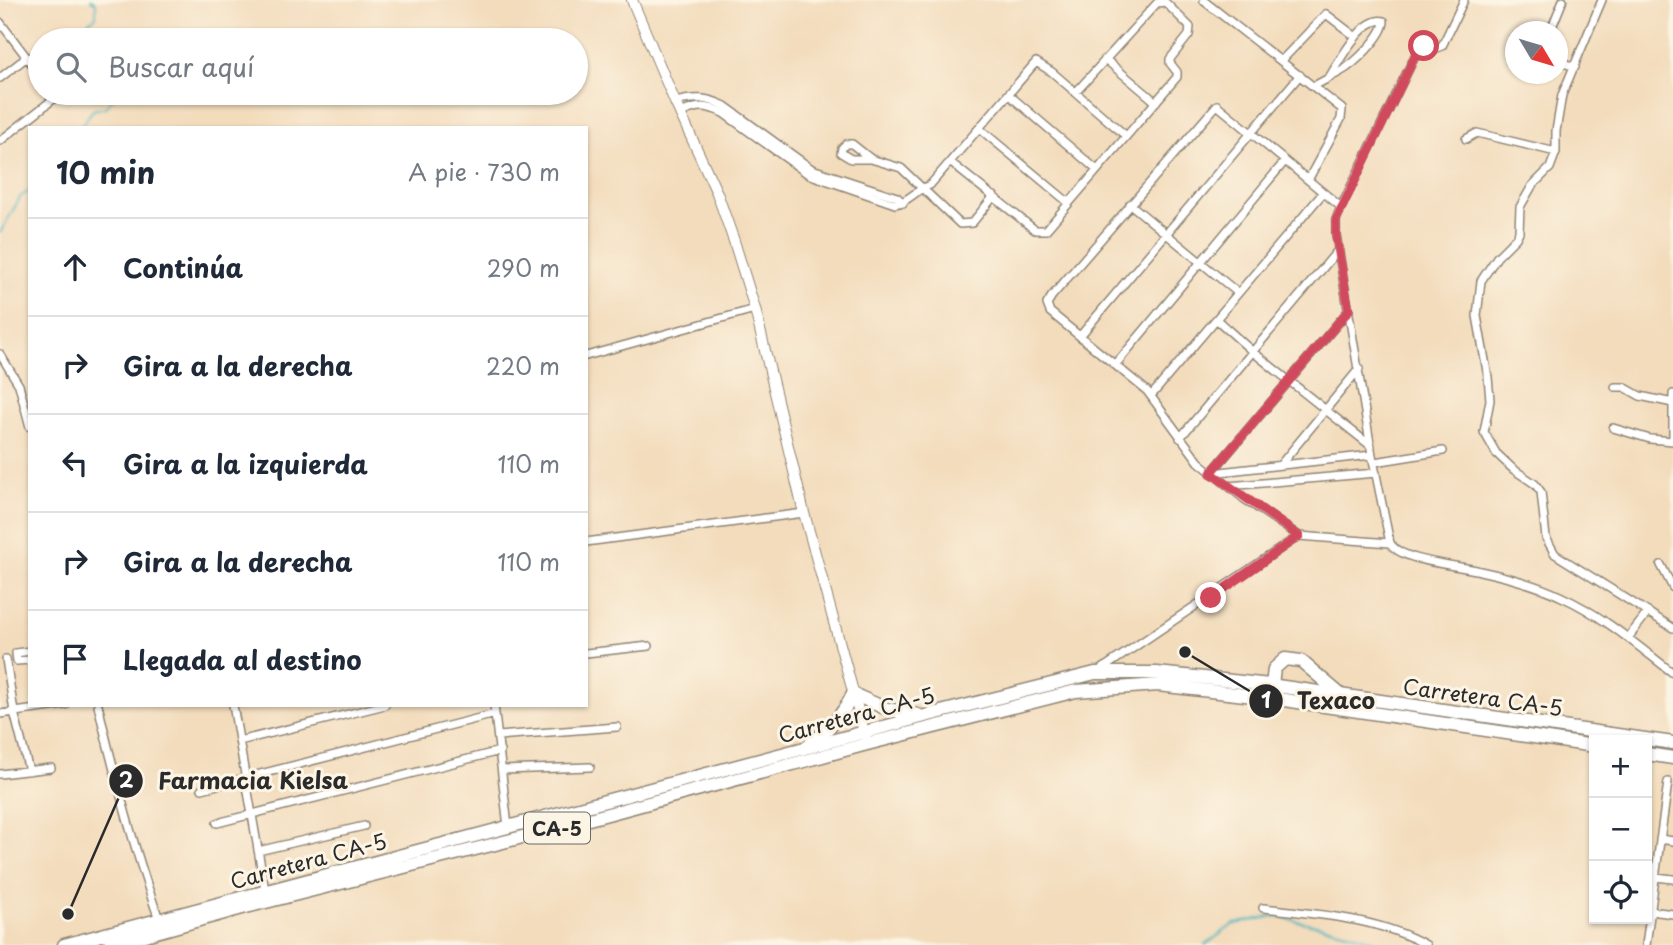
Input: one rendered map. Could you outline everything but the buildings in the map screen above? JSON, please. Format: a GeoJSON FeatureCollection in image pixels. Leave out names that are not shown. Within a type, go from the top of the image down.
{"type":"FeatureCollection","features":[{"type":"Feature","properties":{"kind":"highway"},"geometry":{"type":"LineString","coordinates":[[1271,691],[1274,669],[1285,659],[1292,659],[1301,661],[1342,695]]}},
{"type":"Feature","properties":{"kind":"highway","name":"Carretera CA-5"},"geometry":{"type":"LineString","coordinates":[[109,945],[246,907],[528,836],[865,738],[925,716],[1095,673],[1157,673],[1589,745]]}},
{"type":"Feature","properties":{"kind":"highway","name":"Carretera CA-5"},"geometry":{"type":"LineString","coordinates":[[64,945],[805,748],[865,738],[1076,691],[1158,685],[1342,695],[1673,743]]}},
{"type":"Feature","properties":{"kind":"highway"},"geometry":{"type":"LineString","coordinates":[[805,748],[832,726],[853,694],[887,709],[925,716]]}},
{"type":"Feature","properties":{"kind":"highway"},"geometry":{"type":"LineString","coordinates":[[1652,755],[1673,758]]}},
{"type":"Feature","properties":{"kind":"highway"},"geometry":{"type":"LineString","coordinates":[[246,907],[317,883],[319,876]]}},
{"type":"Feature","properties":{"kind":"main road"},"geometry":{"type":"LineString","coordinates":[[632,0],[675,102],[718,193],[755,309],[804,513],[865,738]]}},
{"type":"Feature","properties":{"kind":"street"},"geometry":{"type":"LineString","coordinates":[[1464,0],[1442,46],[1434,49],[1424,46],[1417,52],[1336,220],[1376,473],[1390,543],[1394,549],[1409,556],[1478,570],[1542,588],[1566,598],[1628,638],[1673,673]]}},
{"type":"Feature","properties":{"kind":"street"},"geometry":{"type":"LineString","coordinates":[[1554,21],[1563,0]]}},
{"type":"Feature","properties":{"kind":"street"},"geometry":{"type":"LineString","coordinates":[[1602,0],[1562,95],[1556,131],[1556,152],[1550,168],[1532,186],[1520,207],[1519,232],[1516,238],[1497,257],[1481,281],[1476,316],[1485,352],[1490,400],[1484,432],[1496,453],[1513,470],[1535,484],[1541,492],[1546,538],[1555,554],[1673,628]]}},
{"type":"Feature","properties":{"kind":"street"},"geometry":{"type":"LineString","coordinates":[[950,162],[1039,232],[1046,230],[1177,77],[1170,59],[1191,30],[1188,22],[1165,2],[1160,1],[1076,92]]}},
{"type":"Feature","properties":{"kind":"street"},"geometry":{"type":"LineString","coordinates":[[1205,1],[1339,106],[1342,116],[1308,180]]}},
{"type":"Feature","properties":{"kind":"street"},"geometry":{"type":"LineString","coordinates":[[1282,60],[1326,14],[1356,37]]}},
{"type":"Feature","properties":{"kind":"street"},"geometry":{"type":"LineString","coordinates":[[1314,86],[1347,68],[1365,51],[1381,32],[1385,23],[1382,20],[1375,21],[1356,37],[1330,76]]}},
{"type":"Feature","properties":{"kind":"street"},"geometry":{"type":"LineString","coordinates":[[0,22],[27,57],[0,78]]}},
{"type":"Feature","properties":{"kind":"street"},"geometry":{"type":"LineString","coordinates":[[1105,59],[1156,102]]}},
{"type":"Feature","properties":{"kind":"street"},"geometry":{"type":"LineString","coordinates":[[681,113],[700,106],[710,107],[723,113],[808,174],[895,204],[903,203],[920,188],[930,184],[1036,62],[1076,92],[1126,136]]}},
{"type":"Feature","properties":{"kind":"street"},"geometry":{"type":"LineString","coordinates":[[1568,65],[1575,67]]}},
{"type":"Feature","properties":{"kind":"street"},"geometry":{"type":"LineString","coordinates":[[1080,336],[1300,75]]}},
{"type":"Feature","properties":{"kind":"street"},"geometry":{"type":"LineString","coordinates":[[1008,94],[1097,170]]}},
{"type":"Feature","properties":{"kind":"street"},"geometry":{"type":"LineString","coordinates":[[675,102],[698,97],[710,98],[812,169],[897,197],[903,203]]}},
{"type":"Feature","properties":{"kind":"street"},"geometry":{"type":"LineString","coordinates":[[0,141],[43,105]]}},
{"type":"Feature","properties":{"kind":"street"},"geometry":{"type":"LineString","coordinates":[[1341,207],[1223,107],[1217,105],[1047,304],[1050,312],[1116,364],[1151,396],[1199,463],[1227,486],[1299,536],[1390,543]]}},
{"type":"Feature","properties":{"kind":"street"},"geometry":{"type":"LineString","coordinates":[[979,129],[1069,203]]}},
{"type":"Feature","properties":{"kind":"street"},"geometry":{"type":"LineString","coordinates":[[1466,139],[1477,133],[1556,152]]}},
{"type":"Feature","properties":{"kind":"street"},"geometry":{"type":"LineString","coordinates":[[871,159],[909,173],[920,188],[960,224],[974,220],[994,196]]}},
{"type":"Feature","properties":{"kind":"street"},"geometry":{"type":"LineString","coordinates":[[1116,364],[1285,161]]}},
{"type":"Feature","properties":{"kind":"street"},"geometry":{"type":"LineString","coordinates":[[1151,396],[1323,193]]}},
{"type":"Feature","properties":{"kind":"street"},"geometry":{"type":"LineString","coordinates":[[1130,204],[1238,293]]}},
{"type":"Feature","properties":{"kind":"street"},"geometry":{"type":"LineString","coordinates":[[1180,438],[1339,249]]}},
{"type":"Feature","properties":{"kind":"street"},"geometry":{"type":"LineString","coordinates":[[588,355],[755,309]]}},
{"type":"Feature","properties":{"kind":"street"},"geometry":{"type":"LineString","coordinates":[[1211,473],[1349,310]]}},
{"type":"Feature","properties":{"kind":"street"},"geometry":{"type":"LineString","coordinates":[[1216,319],[1325,410],[1373,455]]}},
{"type":"Feature","properties":{"kind":"street"},"geometry":{"type":"LineString","coordinates":[[0,354],[19,384],[28,419]]}},
{"type":"Feature","properties":{"kind":"street"},"geometry":{"type":"LineString","coordinates":[[1281,464],[1359,369]]}},
{"type":"Feature","properties":{"kind":"street"},"geometry":{"type":"LineString","coordinates":[[1615,387],[1624,387],[1640,396],[1673,403]]}},
{"type":"Feature","properties":{"kind":"street"},"geometry":{"type":"LineString","coordinates":[[1613,428],[1650,439],[1673,439],[1673,394]]}},
{"type":"Feature","properties":{"kind":"street"},"geometry":{"type":"LineString","coordinates":[[1211,473],[1373,455],[1443,451]]}},
{"type":"Feature","properties":{"kind":"street"},"geometry":{"type":"LineString","coordinates":[[1227,486],[1376,473]]}},
{"type":"Feature","properties":{"kind":"street"},"geometry":{"type":"LineString","coordinates":[[588,542],[804,513]]}},
{"type":"Feature","properties":{"kind":"street"},"geometry":{"type":"LineString","coordinates":[[1095,673],[1211,598],[1299,536]]}},
{"type":"Feature","properties":{"kind":"street"},"geometry":{"type":"LineString","coordinates":[[1661,565],[1673,588]]}},
{"type":"Feature","properties":{"kind":"street"},"geometry":{"type":"LineString","coordinates":[[1628,638],[1648,612]]}},
{"type":"Feature","properties":{"kind":"street"},"geometry":{"type":"LineString","coordinates":[[588,653],[649,646]]}},
{"type":"Feature","properties":{"kind":"street"},"geometry":{"type":"LineString","coordinates":[[28,653],[3,659],[29,771]]}},
{"type":"Feature","properties":{"kind":"street"},"geometry":{"type":"LineString","coordinates":[[17,657],[28,660]]}},
{"type":"Feature","properties":{"kind":"street"},"geometry":{"type":"LineString","coordinates":[[0,714],[51,707]]}},
{"type":"Feature","properties":{"kind":"street"},"geometry":{"type":"LineString","coordinates":[[98,707],[112,765],[159,919]]}},
{"type":"Feature","properties":{"kind":"street"},"geometry":{"type":"LineString","coordinates":[[233,707],[265,890]]}},
{"type":"Feature","properties":{"kind":"street"},"geometry":{"type":"LineString","coordinates":[[239,741],[377,707]]}},
{"type":"Feature","properties":{"kind":"street"},"geometry":{"type":"LineString","coordinates":[[202,789],[495,710],[508,827]]}},
{"type":"Feature","properties":{"kind":"street"},"geometry":{"type":"LineString","coordinates":[[498,736],[617,727]]}},
{"type":"Feature","properties":{"kind":"street"},"geometry":{"type":"LineString","coordinates":[[217,823],[500,751]]}},
{"type":"Feature","properties":{"kind":"street"},"geometry":{"type":"LineString","coordinates":[[502,770],[590,767]]}},
{"type":"Feature","properties":{"kind":"street"},"geometry":{"type":"LineString","coordinates":[[0,774],[51,768]]}},
{"type":"Feature","properties":{"kind":"street"},"geometry":{"type":"LineString","coordinates":[[1652,904],[1660,839],[1669,804],[1668,782]]}},
{"type":"Feature","properties":{"kind":"street"},"geometry":{"type":"LineString","coordinates":[[258,851],[364,826]]}},
{"type":"Feature","properties":{"kind":"street"},"geometry":{"type":"LineString","coordinates":[[1660,839],[1673,841]]}},
{"type":"Feature","properties":{"kind":"street"},"geometry":{"type":"LineString","coordinates":[[1656,877],[1673,879]]}},
{"type":"Feature","properties":{"kind":"street"},"geometry":{"type":"LineString","coordinates":[[1264,908],[1352,920],[1426,945]]}},
{"type":"Feature","properties":{"kind":"street"},"geometry":{"type":"LineString","coordinates":[[1652,911],[1673,914]]}},
{"type":"Feature","properties":{"kind":"street"},"geometry":{"type":"LineString","coordinates":[[1646,945],[1649,924]]}},
{"type":"Feature","properties":{"kind":"waterway"},"geometry":{"type":"LineString","coordinates":[[88,28],[88,22],[96,17],[96,3],[91,0]]}},
{"type":"Feature","properties":{"kind":"waterway"},"geometry":{"type":"LineString","coordinates":[[81,126],[93,110],[108,105]]}},
{"type":"Feature","properties":{"kind":"waterway"},"geometry":{"type":"LineString","coordinates":[[0,233],[21,196],[28,192]]}},
{"type":"Feature","properties":{"kind":"waterway"},"geometry":{"type":"LineString","coordinates":[[1205,945],[1234,924],[1274,916],[1348,932],[1385,945]]}},
{"type":"Feature","properties":{"kind":"place","name":"Texaco"},"geometry":{"type":"Point","coordinates":[1185,652]}},
{"type":"Feature","properties":{"kind":"place","name":"Farmacia Kielsa"},"geometry":{"type":"Point","coordinates":[68,914]}},
{"type":"Feature","properties":{"kind":"route"},"geometry":{"type":"LineString","coordinates":[[1211,598],[1299,536],[1242,498],[1211,473],[1349,310],[1336,236],[1336,220],[1417,52],[1424,46]]}}]}
